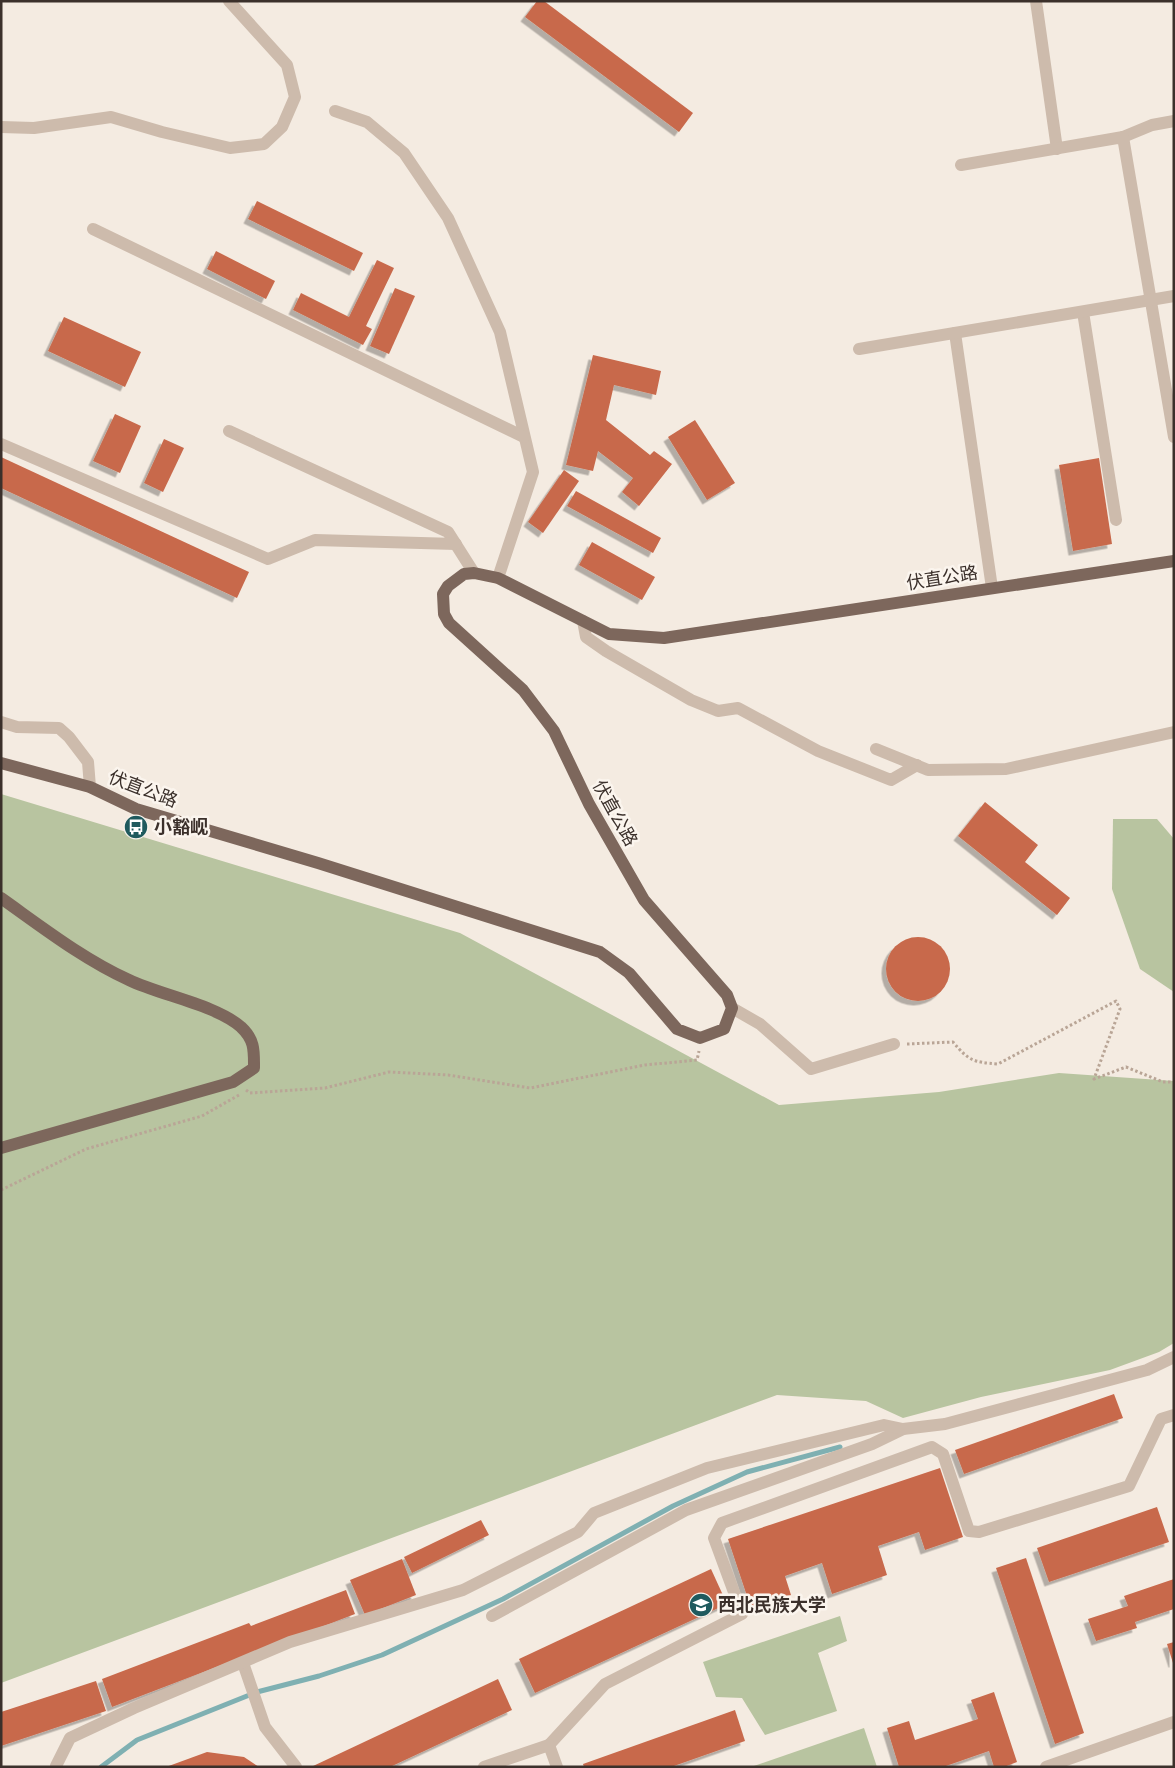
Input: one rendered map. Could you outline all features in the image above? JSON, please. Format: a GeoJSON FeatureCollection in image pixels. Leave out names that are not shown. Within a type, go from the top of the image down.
{"type":"FeatureCollection","features":[{"type":"Feature","properties":{"kind":"main road","name":"伏直公路"},"geometry":{"type":"LineString","coordinates":[[732,1008],[727,995],[644,900],[589,804],[554,731],[523,690],[449,622],[442,604],[448,586],[464,574],[474,573],[498,578],[609,634],[664,638],[1174,561]]}},
{"type":"Feature","properties":{"kind":"main road","name":"伏直公路"},"geometry":{"type":"LineString","coordinates":[[1,763],[90,787],[136,809],[318,862],[600,952],[629,973],[677,1030],[700,1038]]}},
{"type":"Feature","properties":{"kind":"main road"},"geometry":{"type":"LineString","coordinates":[[1,898],[72,948],[129,980],[216,1013],[241,1027],[254,1044],[254,1068],[233,1082],[1,1148]]}},
{"type":"Feature","properties":{"kind":"main road"},"geometry":{"type":"LineString","coordinates":[[700,1038],[724,1029],[732,1008]]}},
{"type":"Feature","properties":{"kind":"street"},"geometry":{"type":"LineString","coordinates":[[1,127],[34,128],[111,117],[162,132],[230,148],[264,144],[282,127],[295,97],[287,65],[229,1]]}},
{"type":"Feature","properties":{"kind":"street"},"geometry":{"type":"LineString","coordinates":[[1036,1],[1056,149]]}},
{"type":"Feature","properties":{"kind":"street"},"geometry":{"type":"LineString","coordinates":[[334,111],[367,122],[404,153],[448,218],[500,332],[533,472],[498,578]]}},
{"type":"Feature","properties":{"kind":"street"},"geometry":{"type":"LineString","coordinates":[[962,165],[1123,137],[1152,125],[1174,121]]}},
{"type":"Feature","properties":{"kind":"street"},"geometry":{"type":"LineString","coordinates":[[1123,137],[1174,437]]}},
{"type":"Feature","properties":{"kind":"street"},"geometry":{"type":"LineString","coordinates":[[93,229],[524,438]]}},
{"type":"Feature","properties":{"kind":"street"},"geometry":{"type":"LineString","coordinates":[[859,349],[1174,296]]}},
{"type":"Feature","properties":{"kind":"street"},"geometry":{"type":"LineString","coordinates":[[1083,312],[1116,520]]}},
{"type":"Feature","properties":{"kind":"street"},"geometry":{"type":"LineString","coordinates":[[955,333],[992,588]]}},
{"type":"Feature","properties":{"kind":"street"},"geometry":{"type":"LineString","coordinates":[[229,431],[448,532],[474,573]]}},
{"type":"Feature","properties":{"kind":"street"},"geometry":{"type":"LineString","coordinates":[[1,444],[268,559],[316,540],[456,544]]}},
{"type":"Feature","properties":{"kind":"street"},"geometry":{"type":"LineString","coordinates":[[583,621],[586,637],[606,652],[691,700],[718,712],[738,708],[818,751],[891,780],[917,765]]}},
{"type":"Feature","properties":{"kind":"street"},"geometry":{"type":"LineString","coordinates":[[1,722],[17,726],[58,728],[70,737],[88,762],[90,787]]}},
{"type":"Feature","properties":{"kind":"street"},"geometry":{"type":"LineString","coordinates":[[876,750],[928,770],[1006,769],[1174,732]]}},
{"type":"Feature","properties":{"kind":"street"},"geometry":{"type":"LineString","coordinates":[[732,1008],[760,1024],[811,1068],[894,1044]]}},
{"type":"Feature","properties":{"kind":"street"},"geometry":{"type":"LineString","coordinates":[[55,1766],[70,1738],[134,1708],[290,1642],[463,1590],[578,1532],[594,1513],[707,1468],[884,1425],[903,1429],[945,1424],[1147,1370],[1174,1357]]}},
{"type":"Feature","properties":{"kind":"street"},"geometry":{"type":"LineString","coordinates":[[484,1767],[549,1745],[605,1684],[742,1614],[714,1538],[722,1522],[932,1447],[943,1454],[969,1530],[979,1532],[1129,1486],[1161,1419],[1174,1415]]}},
{"type":"Feature","properties":{"kind":"street"},"geometry":{"type":"LineString","coordinates":[[492,1616],[686,1510],[872,1444],[903,1429]]}},
{"type":"Feature","properties":{"kind":"street"},"geometry":{"type":"LineString","coordinates":[[243,1663],[265,1727],[296,1767]]}},
{"type":"Feature","properties":{"kind":"street"},"geometry":{"type":"LineString","coordinates":[[1046,1767],[1174,1722]]}},
{"type":"Feature","properties":{"kind":"street"},"geometry":{"type":"LineString","coordinates":[[549,1745],[555,1766]]}},
{"type":"Feature","properties":{"kind":"path"},"geometry":{"type":"LineString","coordinates":[[894,1044],[953,1042],[966,1057],[980,1062],[998,1064],[1116,1001],[1120,1009],[1094,1079],[1126,1067],[1163,1082],[1174,1082]]}},
{"type":"Feature","properties":{"kind":"path"},"geometry":{"type":"LineString","coordinates":[[233,1082],[250,1093],[325,1088],[389,1072],[448,1075],[530,1088],[645,1065],[698,1060],[700,1038]]}},
{"type":"Feature","properties":{"kind":"path"},"geometry":{"type":"LineString","coordinates":[[1,1190],[86,1149],[202,1116],[236,1098],[245,1089]]}},
{"type":"Feature","properties":{"kind":"green space"},"geometry":{"type":"Polygon","coordinates":[[[1,794],[460,933],[779,1105],[939,1092],[1059,1073],[1174,1081],[1174,1343],[1159,1352],[1110,1370],[981,1397],[903,1418],[866,1401],[777,1395],[1,1683],[1,794]]]}},
{"type":"Feature","properties":{"kind":"green space"},"geometry":{"type":"Polygon","coordinates":[[[1113,819],[1157,819],[1174,839],[1174,992],[1140,969],[1112,889],[1113,819]]]}},
{"type":"Feature","properties":{"kind":"green space"},"geometry":{"type":"Polygon","coordinates":[[[840,1616],[847,1641],[818,1653],[837,1711],[765,1735],[742,1698],[716,1697],[703,1662],[840,1616]]]}},
{"type":"Feature","properties":{"kind":"green space"},"geometry":{"type":"Polygon","coordinates":[[[864,1728],[877,1767],[751,1767],[864,1728]]]}},
{"type":"Feature","properties":{"kind":"building"},"geometry":{"type":"Polygon","coordinates":[[[537,1],[544,1],[693,113],[679,132],[525,17],[537,1]]]}},
{"type":"Feature","properties":{"kind":"building"},"geometry":{"type":"Polygon","coordinates":[[[257,201],[363,253],[354,271],[248,219],[257,201]]]}},
{"type":"Feature","properties":{"kind":"building"},"geometry":{"type":"Polygon","coordinates":[[[216,251],[275,281],[266,299],[207,269],[216,251]]]}},
{"type":"Feature","properties":{"kind":"building"},"geometry":{"type":"Polygon","coordinates":[[[377,260],[394,268],[366,326],[372,329],[363,345],[293,310],[301,293],[349,317],[377,260]]]}},
{"type":"Feature","properties":{"kind":"building"},"geometry":{"type":"Polygon","coordinates":[[[395,288],[415,296],[389,354],[370,346],[395,288]]]}},
{"type":"Feature","properties":{"kind":"building"},"geometry":{"type":"Polygon","coordinates":[[[64,317],[141,352],[125,387],[48,351],[64,317]]]}},
{"type":"Feature","properties":{"kind":"building"},"geometry":{"type":"Polygon","coordinates":[[[593,355],[661,371],[656,395],[614,385],[606,420],[650,455],[654,451],[672,464],[639,506],[622,492],[633,478],[598,451],[593,471],[566,465],[593,355]]]}},
{"type":"Feature","properties":{"kind":"building"},"geometry":{"type":"Polygon","coordinates":[[[115,414],[141,426],[120,473],[93,461],[115,414]]]}},
{"type":"Feature","properties":{"kind":"building"},"geometry":{"type":"Polygon","coordinates":[[[695,420],[735,483],[707,500],[668,437],[695,420]]]}},
{"type":"Feature","properties":{"kind":"building"},"geometry":{"type":"Polygon","coordinates":[[[164,439],[184,448],[163,492],[144,483],[164,439]]]}},
{"type":"Feature","properties":{"kind":"building"},"geometry":{"type":"Polygon","coordinates":[[[1,457],[249,572],[237,598],[1,488],[1,457]]]}},
{"type":"Feature","properties":{"kind":"building"},"geometry":{"type":"Polygon","coordinates":[[[1099,458],[1112,544],[1073,551],[1059,465],[1099,458]]]}},
{"type":"Feature","properties":{"kind":"building"},"geometry":{"type":"Polygon","coordinates":[[[564,470],[579,481],[543,533],[528,522],[564,470]]]}},
{"type":"Feature","properties":{"kind":"building"},"geometry":{"type":"Polygon","coordinates":[[[576,491],[661,538],[653,553],[567,506],[576,491]]]}},
{"type":"Feature","properties":{"kind":"building"},"geometry":{"type":"Polygon","coordinates":[[[592,542],[655,577],[642,600],[579,565],[592,542]]]}},
{"type":"Feature","properties":{"kind":"building"},"geometry":{"type":"Polygon","coordinates":[[[985,802],[1038,845],[1025,862],[1070,898],[1057,915],[958,836],[985,802]]]}},
{"type":"Feature","properties":{"kind":"building"},"geometry":{"type":"Polygon","coordinates":[[[918,937],[936,943],[944,951],[950,969],[944,987],[936,995],[918,1001],[900,995],[892,987],[886,969],[892,951],[900,943],[918,937]]]}},
{"type":"Feature","properties":{"kind":"building"},"geometry":{"type":"Polygon","coordinates":[[[1114,1394],[1123,1418],[964,1474],[955,1450],[1114,1394]]]}},
{"type":"Feature","properties":{"kind":"building"},"geometry":{"type":"Polygon","coordinates":[[[940,1468],[963,1537],[925,1550],[919,1532],[878,1546],[887,1575],[832,1594],[822,1563],[785,1576],[791,1595],[751,1608],[728,1539],[940,1468]]]}},
{"type":"Feature","properties":{"kind":"building"},"geometry":{"type":"Polygon","coordinates":[[[1157,1507],[1169,1542],[1049,1582],[1037,1548],[1157,1507]]]}},
{"type":"Feature","properties":{"kind":"building"},"geometry":{"type":"Polygon","coordinates":[[[481,1520],[489,1535],[412,1573],[404,1557],[481,1520]]]}},
{"type":"Feature","properties":{"kind":"building"},"geometry":{"type":"Polygon","coordinates":[[[1026,1558],[1084,1733],[1055,1744],[996,1568],[1026,1558]]]}},
{"type":"Feature","properties":{"kind":"building"},"geometry":{"type":"Polygon","coordinates":[[[402,1559],[416,1595],[365,1615],[350,1580],[402,1559]]]}},
{"type":"Feature","properties":{"kind":"building"},"geometry":{"type":"Polygon","coordinates":[[[711,1569],[727,1604],[535,1693],[519,1659],[711,1569]]]}},
{"type":"Feature","properties":{"kind":"building"},"geometry":{"type":"Polygon","coordinates":[[[1174,1579],[1174,1609],[1135,1622],[1137,1628],[1096,1641],[1088,1619],[1128,1606],[1124,1596],[1174,1579]]]}},
{"type":"Feature","properties":{"kind":"building"},"geometry":{"type":"Polygon","coordinates":[[[346,1590],[355,1614],[112,1707],[102,1679],[249,1623],[251,1626],[346,1590]]]}},
{"type":"Feature","properties":{"kind":"building"},"geometry":{"type":"Polygon","coordinates":[[[1174,1642],[1174,1663],[1173,1663],[1167,1644],[1174,1642]]]}},
{"type":"Feature","properties":{"kind":"building"},"geometry":{"type":"Polygon","coordinates":[[[498,1679],[512,1710],[390,1767],[311,1767],[498,1679]]]}},
{"type":"Feature","properties":{"kind":"building"},"geometry":{"type":"Polygon","coordinates":[[[96,1681],[106,1711],[1,1746],[1,1712],[96,1681]]]}},
{"type":"Feature","properties":{"kind":"building"},"geometry":{"type":"Polygon","coordinates":[[[994,1692],[1017,1762],[1004,1767],[994,1767],[989,1751],[943,1767],[899,1767],[887,1728],[909,1721],[915,1740],[978,1719],[971,1700],[994,1692]]]}},
{"type":"Feature","properties":{"kind":"building"},"geometry":{"type":"Polygon","coordinates":[[[735,1710],[745,1741],[671,1767],[584,1767],[583,1764],[735,1710]]]}},
{"type":"Feature","properties":{"kind":"building"},"geometry":{"type":"Polygon","coordinates":[[[207,1752],[244,1757],[259,1767],[166,1767],[207,1752]]]}},
{"type":"Feature","properties":{"kind":"waterway"},"geometry":{"type":"LineString","coordinates":[[101,1767],[137,1740],[257,1692],[319,1676],[382,1655],[503,1599],[673,1506],[747,1472],[840,1447]]}},
{"type":"Feature","properties":{"kind":"place","name":"小豁岘"},"geometry":{"type":"Point","coordinates":[136,827]}},
{"type":"Feature","properties":{"kind":"place","name":"西北民族大学"},"geometry":{"type":"Point","coordinates":[701,1605]}}]}
